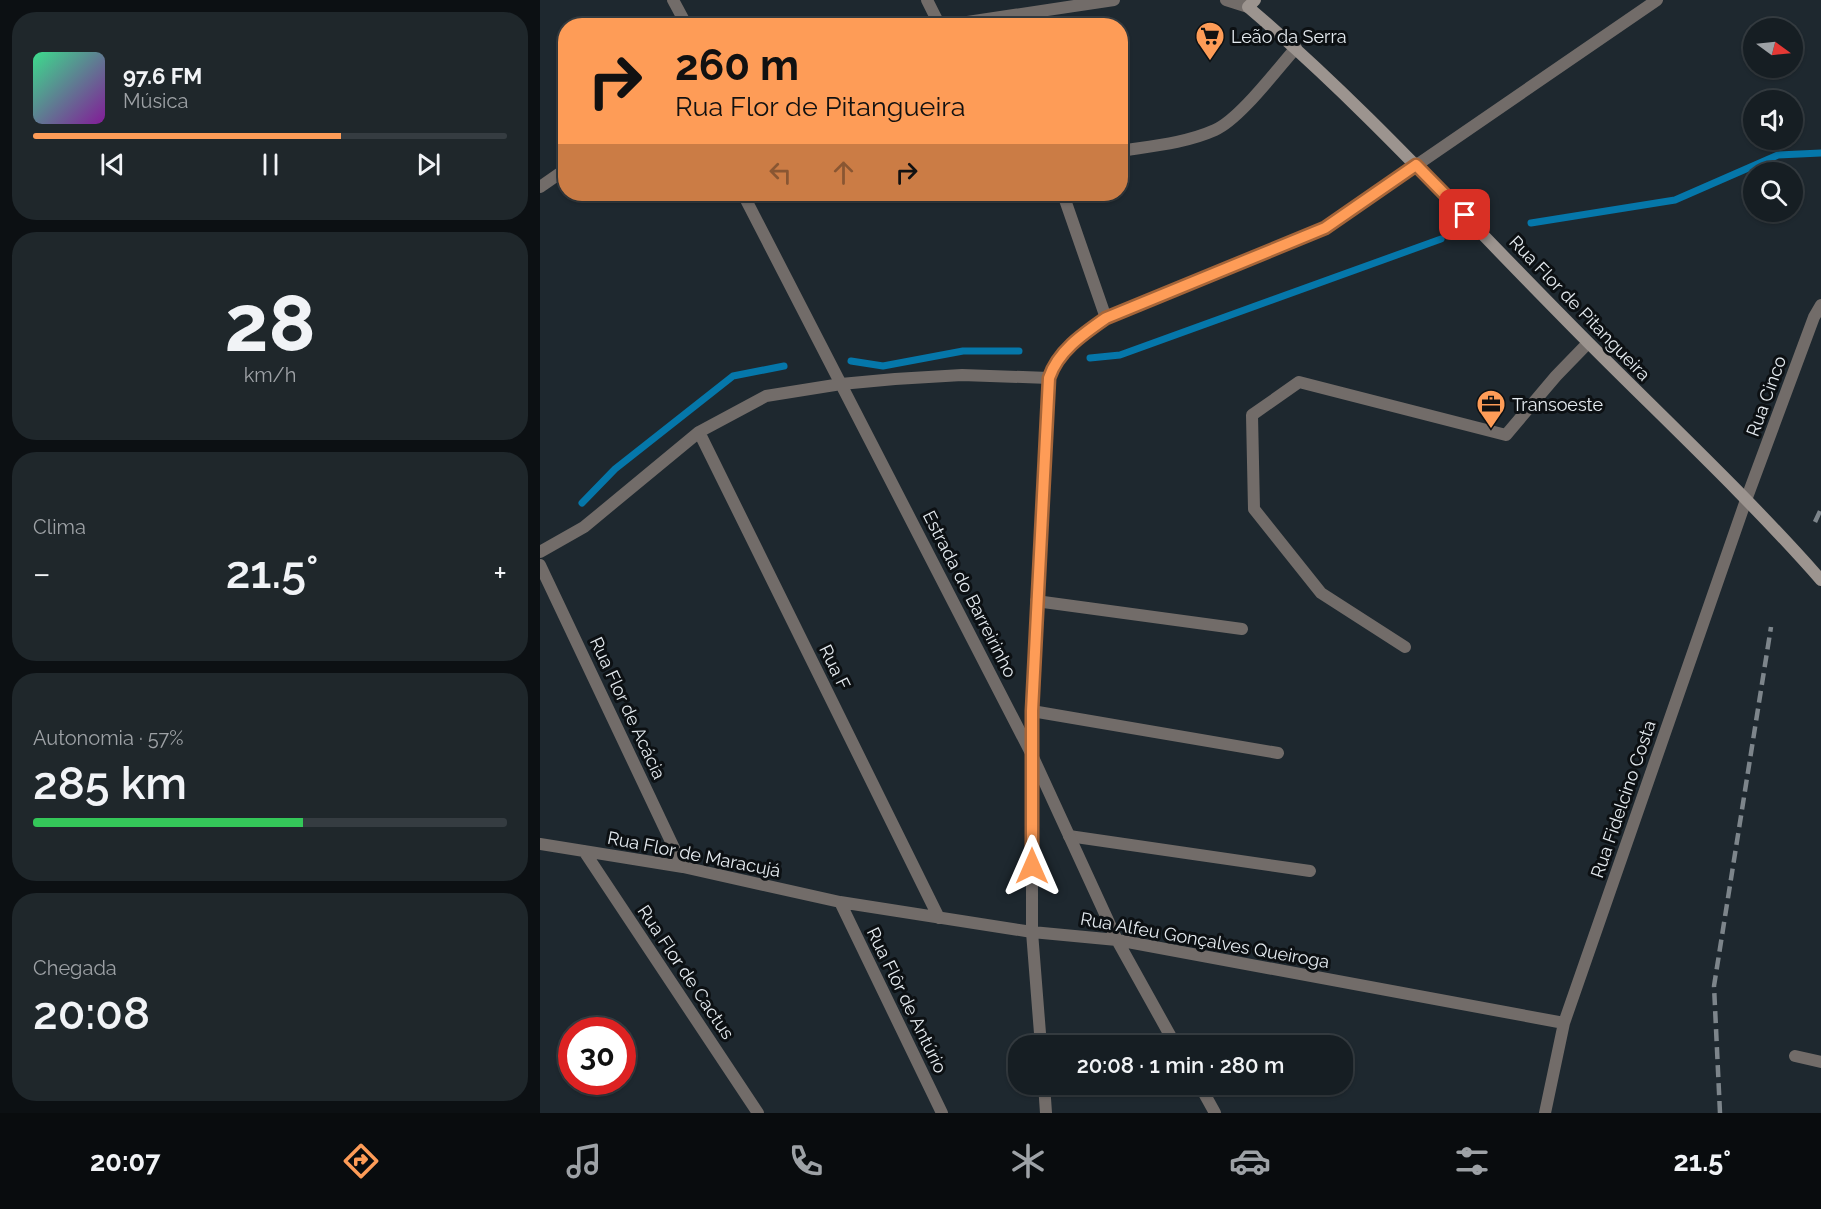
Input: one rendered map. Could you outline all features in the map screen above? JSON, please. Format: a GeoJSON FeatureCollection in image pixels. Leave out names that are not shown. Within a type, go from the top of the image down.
{"type":"FeatureCollection","features":[{"type":"Feature","properties":{"kind":"street"},"geometry":{"type":"LineString","coordinates":[[673,0],[683,18]]}},
{"type":"Feature","properties":{"kind":"street"},"geometry":{"type":"LineString","coordinates":[[927,0],[936,18]]}},
{"type":"Feature","properties":{"kind":"street"},"geometry":{"type":"LineString","coordinates":[[994,18],[1114,0]]}},
{"type":"Feature","properties":{"kind":"street","name":"Rua Flor de Pitangueira"},"geometry":{"type":"LineString","coordinates":[[1226,0],[1251,3],[1416,165],[1588,343],[1819,574]]}},
{"type":"Feature","properties":{"kind":"street"},"geometry":{"type":"LineString","coordinates":[[1040,1035],[1032,932],[1032,711],[1049,378],[1053,366],[1077,338],[1106,318],[1325,228],[1657,0]]}},
{"type":"Feature","properties":{"kind":"street"},"geometry":{"type":"LineString","coordinates":[[1128,150],[1182,141],[1217,130],[1234,117],[1296,48]]}},
{"type":"Feature","properties":{"kind":"street"},"geometry":{"type":"LineString","coordinates":[[540,187],[558,175]]}},
{"type":"Feature","properties":{"kind":"street","name":"Estrada do Barreirinho"},"geometry":{"type":"LineString","coordinates":[[747,201],[1032,755],[1117,940],[1170,1035]]}},
{"type":"Feature","properties":{"kind":"street"},"geometry":{"type":"LineString","coordinates":[[1065,201],[1106,318]]}},
{"type":"Feature","properties":{"kind":"street","name":"Rua Cinco"},"geometry":{"type":"LineString","coordinates":[[1746,500],[1814,318],[1821,305]]}},
{"type":"Feature","properties":{"kind":"street"},"geometry":{"type":"LineString","coordinates":[[1406,647],[1321,593],[1254,509],[1252,415],[1299,382],[1506,435],[1556,376],[1588,343]]}},
{"type":"Feature","properties":{"kind":"street"},"geometry":{"type":"LineString","coordinates":[[540,552],[584,527],[699,432],[766,396],[842,384],[962,375],[1049,378]]}},
{"type":"Feature","properties":{"kind":"street","name":"Rua F"},"geometry":{"type":"LineString","coordinates":[[699,432],[939,918]]}},
{"type":"Feature","properties":{"kind":"street","name":"Rua Fidelcino Costa"},"geometry":{"type":"LineString","coordinates":[[1545,1113],[1564,1023],[1746,500]]}},
{"type":"Feature","properties":{"kind":"street","name":"Rua Flor de Acácia"},"geometry":{"type":"LineString","coordinates":[[540,565],[683,867]]}},
{"type":"Feature","properties":{"kind":"street"},"geometry":{"type":"LineString","coordinates":[[1036,601],[1242,629]]}},
{"type":"Feature","properties":{"kind":"street"},"geometry":{"type":"LineString","coordinates":[[1032,711],[1278,753]]}},
{"type":"Feature","properties":{"kind":"street"},"geometry":{"type":"LineString","coordinates":[[1069,836],[1310,871]]}},
{"type":"Feature","properties":{"kind":"street","name":"Rua Flor de Maracujá"},"geometry":{"type":"LineString","coordinates":[[540,844],[683,867],[840,902]]}},
{"type":"Feature","properties":{"kind":"street","name":"Rua Flor de Cactus"},"geometry":{"type":"LineString","coordinates":[[584,851],[758,1113]]}},
{"type":"Feature","properties":{"kind":"street","name":"Rua Alfeu Gonçalves Queiroga"},"geometry":{"type":"LineString","coordinates":[[840,902],[1032,932],[1117,940],[1564,1023]]}},
{"type":"Feature","properties":{"kind":"street","name":"Rua Flôr de Antúrio"},"geometry":{"type":"LineString","coordinates":[[840,902],[942,1113]]}},
{"type":"Feature","properties":{"kind":"street"},"geometry":{"type":"LineString","coordinates":[[1795,1056],[1821,1062]]}},
{"type":"Feature","properties":{"kind":"street"},"geometry":{"type":"LineString","coordinates":[[1045,1095],[1046,1113]]}},
{"type":"Feature","properties":{"kind":"street"},"geometry":{"type":"LineString","coordinates":[[1204,1095],[1215,1113]]}},
{"type":"Feature","properties":{"kind":"waterway"},"geometry":{"type":"LineString","coordinates":[[1531,223],[1675,200],[1778,155],[1821,153]]}},
{"type":"Feature","properties":{"kind":"waterway"},"geometry":{"type":"LineString","coordinates":[[1090,358],[1120,355],[1441,239]]}},
{"type":"Feature","properties":{"kind":"waterway"},"geometry":{"type":"LineString","coordinates":[[851,361],[883,366],[963,351],[1019,351]]}},
{"type":"Feature","properties":{"kind":"waterway"},"geometry":{"type":"LineString","coordinates":[[582,503],[615,469],[733,376],[784,366]]}},
{"type":"Feature","properties":{"kind":"railway"},"geometry":{"type":"LineString","coordinates":[[1815,522],[1821,509]]}},
{"type":"Feature","properties":{"kind":"railway"},"geometry":{"type":"LineString","coordinates":[[1720,1113],[1714,986],[1771,627]]}},
{"type":"Feature","properties":{"kind":"place","name":"Leão da Serra"},"geometry":{"type":"Point","coordinates":[1210,62]}},
{"type":"Feature","properties":{"kind":"place","name":"Transoeste"},"geometry":{"type":"Point","coordinates":[1491,430]}},
{"type":"Feature","properties":{"kind":"route"},"geometry":{"type":"LineString","coordinates":[[1032,866],[1032,711],[1036,601],[1049,378],[1053,366],[1077,338],[1106,318],[1325,228],[1416,165],[1465,215]]}}]}
